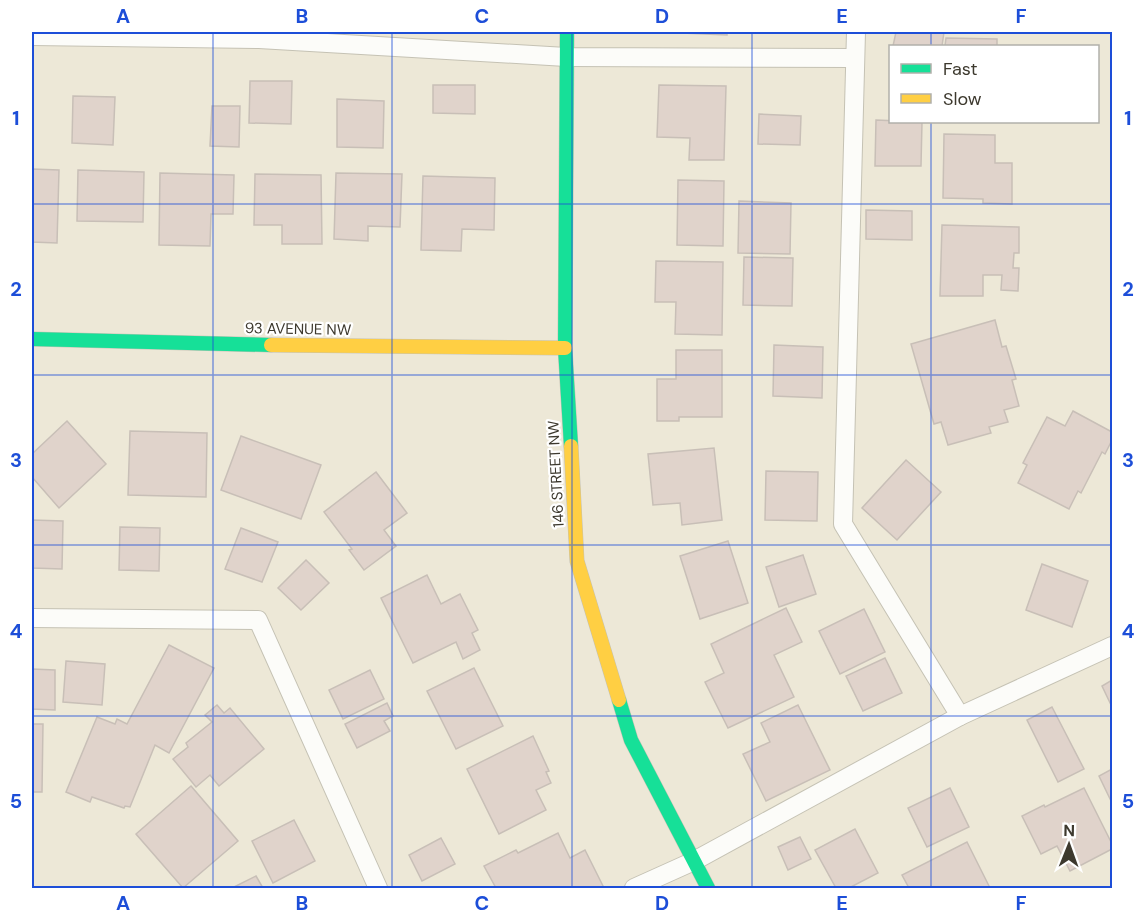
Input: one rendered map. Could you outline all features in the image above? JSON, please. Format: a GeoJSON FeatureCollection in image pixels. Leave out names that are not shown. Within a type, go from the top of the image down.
{"type":"FeatureCollection","features":[{"type":"Feature","properties":{"kind":"street","name":"146 STREET NW"},"geometry":{"type":"LineString","coordinates":[[567,32],[565,348],[577,561],[632,741],[708,888]]}},
{"type":"Feature","properties":{"kind":"street","name":"93 AVENUE NW"},"geometry":{"type":"LineString","coordinates":[[32,339],[263,345],[565,348]]}},
{"type":"Feature","properties":{"kind":"lane"},"geometry":{"type":"LineString","coordinates":[[856,32],[843,524],[960,716]]}},
{"type":"Feature","properties":{"kind":"lane"},"geometry":{"type":"LineString","coordinates":[[32,36],[260,35],[566,57],[855,58]]}},
{"type":"Feature","properties":{"kind":"lane"},"geometry":{"type":"LineString","coordinates":[[32,618],[258,620],[378,888]]}},
{"type":"Feature","properties":{"kind":"lane"},"geometry":{"type":"LineString","coordinates":[[634,888],[694,861],[960,716],[1113,646]]}},
{"type":"Feature","properties":{"kind":"building"},"geometry":{"type":"Polygon","coordinates":[[[658,32],[727,32],[727,35],[658,32]]]}},
{"type":"Feature","properties":{"kind":"building"},"geometry":{"type":"Polygon","coordinates":[[[896,32],[944,32],[942,45],[893,45],[896,32]]]}},
{"type":"Feature","properties":{"kind":"building"},"geometry":{"type":"Polygon","coordinates":[[[946,38],[997,39],[997,45],[945,45],[946,38]]]}},
{"type":"Feature","properties":{"kind":"building"},"geometry":{"type":"Polygon","coordinates":[[[250,81],[292,81],[291,124],[249,123],[250,81]]]}},
{"type":"Feature","properties":{"kind":"building"},"geometry":{"type":"Polygon","coordinates":[[[433,85],[475,85],[475,114],[433,113],[433,85]]]}},
{"type":"Feature","properties":{"kind":"building"},"geometry":{"type":"Polygon","coordinates":[[[659,85],[726,86],[724,160],[689,160],[690,138],[657,137],[659,85]]]}},
{"type":"Feature","properties":{"kind":"building"},"geometry":{"type":"Polygon","coordinates":[[[73,96],[115,97],[113,145],[72,143],[73,96]]]}},
{"type":"Feature","properties":{"kind":"building"},"geometry":{"type":"Polygon","coordinates":[[[337,99],[384,101],[383,148],[337,147],[337,99]]]}},
{"type":"Feature","properties":{"kind":"building"},"geometry":{"type":"Polygon","coordinates":[[[212,106],[240,106],[239,147],[210,146],[212,106]]]}},
{"type":"Feature","properties":{"kind":"building"},"geometry":{"type":"Polygon","coordinates":[[[759,114],[801,116],[800,145],[758,144],[759,114]]]}},
{"type":"Feature","properties":{"kind":"building"},"geometry":{"type":"Polygon","coordinates":[[[876,120],[889,121],[889,123],[922,123],[921,166],[875,166],[876,120]]]}},
{"type":"Feature","properties":{"kind":"building"},"geometry":{"type":"Polygon","coordinates":[[[944,134],[995,135],[995,163],[1012,163],[1012,204],[983,203],[983,199],[943,198],[944,134]]]}},
{"type":"Feature","properties":{"kind":"building"},"geometry":{"type":"Polygon","coordinates":[[[32,169],[59,170],[57,243],[32,242],[32,169]]]}},
{"type":"Feature","properties":{"kind":"building"},"geometry":{"type":"Polygon","coordinates":[[[78,170],[144,172],[143,222],[77,221],[78,170]]]}},
{"type":"Feature","properties":{"kind":"building"},"geometry":{"type":"Polygon","coordinates":[[[160,173],[234,175],[233,214],[211,214],[210,246],[159,245],[160,173]]]}},
{"type":"Feature","properties":{"kind":"building"},"geometry":{"type":"Polygon","coordinates":[[[336,173],[402,174],[400,227],[368,226],[368,241],[334,239],[336,173]]]}},
{"type":"Feature","properties":{"kind":"building"},"geometry":{"type":"Polygon","coordinates":[[[255,174],[321,175],[322,244],[282,244],[282,225],[254,225],[255,174]]]}},
{"type":"Feature","properties":{"kind":"building"},"geometry":{"type":"Polygon","coordinates":[[[423,176],[495,178],[494,230],[462,229],[461,251],[421,250],[423,176]]]}},
{"type":"Feature","properties":{"kind":"building"},"geometry":{"type":"Polygon","coordinates":[[[678,180],[724,181],[723,246],[677,245],[678,180]]]}},
{"type":"Feature","properties":{"kind":"building"},"geometry":{"type":"Polygon","coordinates":[[[739,201],[791,203],[790,254],[738,253],[739,201]]]}},
{"type":"Feature","properties":{"kind":"building"},"geometry":{"type":"Polygon","coordinates":[[[866,210],[912,211],[912,240],[866,239],[866,210]]]}},
{"type":"Feature","properties":{"kind":"building"},"geometry":{"type":"Polygon","coordinates":[[[942,225],[1019,227],[1019,253],[1014,253],[1013,268],[1019,268],[1018,291],[1001,290],[1002,275],[983,275],[983,296],[940,296],[942,225]]]}},
{"type":"Feature","properties":{"kind":"building"},"geometry":{"type":"Polygon","coordinates":[[[744,257],[793,258],[792,306],[743,305],[744,257]]]}},
{"type":"Feature","properties":{"kind":"building"},"geometry":{"type":"Polygon","coordinates":[[[656,261],[723,262],[722,335],[675,334],[676,302],[655,302],[656,261]]]}},
{"type":"Feature","properties":{"kind":"building"},"geometry":{"type":"Polygon","coordinates":[[[995,320],[1002,347],[1006,346],[1016,379],[1012,380],[1019,406],[1004,410],[1008,422],[989,427],[991,433],[948,445],[941,422],[934,424],[911,344],[995,320]]]}},
{"type":"Feature","properties":{"kind":"building"},"geometry":{"type":"Polygon","coordinates":[[[774,345],[823,347],[822,398],[773,396],[774,345]]]}},
{"type":"Feature","properties":{"kind":"building"},"geometry":{"type":"Polygon","coordinates":[[[676,350],[722,350],[722,417],[679,417],[679,421],[657,421],[657,379],[676,379],[676,350]]]}},
{"type":"Feature","properties":{"kind":"building"},"geometry":{"type":"Polygon","coordinates":[[[1073,411],[1112,432],[1112,440],[1105,454],[1102,452],[1081,493],[1078,491],[1069,509],[1018,483],[1027,465],[1023,463],[1047,417],[1065,426],[1073,411]]]}},
{"type":"Feature","properties":{"kind":"building"},"geometry":{"type":"Polygon","coordinates":[[[67,421],[106,464],[59,508],[32,477],[32,454],[67,421]]]}},
{"type":"Feature","properties":{"kind":"building"},"geometry":{"type":"Polygon","coordinates":[[[130,431],[207,433],[206,497],[128,495],[130,431]]]}},
{"type":"Feature","properties":{"kind":"building"},"geometry":{"type":"Polygon","coordinates":[[[241,436],[321,465],[301,519],[221,490],[241,436]]]}},
{"type":"Feature","properties":{"kind":"building"},"geometry":{"type":"Polygon","coordinates":[[[714,448],[722,520],[682,525],[680,503],[653,505],[648,454],[714,448]]]}},
{"type":"Feature","properties":{"kind":"building"},"geometry":{"type":"Polygon","coordinates":[[[906,460],[941,492],[897,540],[862,508],[906,460]]]}},
{"type":"Feature","properties":{"kind":"building"},"geometry":{"type":"Polygon","coordinates":[[[766,471],[818,472],[817,521],[765,520],[766,471]]]}},
{"type":"Feature","properties":{"kind":"building"},"geometry":{"type":"Polygon","coordinates":[[[376,472],[407,513],[384,530],[396,546],[364,570],[349,550],[352,549],[324,512],[376,472]]]}},
{"type":"Feature","properties":{"kind":"building"},"geometry":{"type":"Polygon","coordinates":[[[32,520],[63,521],[62,569],[32,568],[32,520]]]}},
{"type":"Feature","properties":{"kind":"building"},"geometry":{"type":"Polygon","coordinates":[[[120,527],[160,528],[159,571],[119,570],[120,527]]]}},
{"type":"Feature","properties":{"kind":"building"},"geometry":{"type":"Polygon","coordinates":[[[241,528],[278,542],[262,582],[225,569],[241,528]]]}},
{"type":"Feature","properties":{"kind":"building"},"geometry":{"type":"Polygon","coordinates":[[[728,541],[748,603],[700,619],[680,556],[728,541]]]}},
{"type":"Feature","properties":{"kind":"building"},"geometry":{"type":"Polygon","coordinates":[[[803,555],[816,594],[779,607],[766,567],[803,555]]]}},
{"type":"Feature","properties":{"kind":"building"},"geometry":{"type":"Polygon","coordinates":[[[306,560],[329,583],[301,610],[278,588],[306,560]]]}},
{"type":"Feature","properties":{"kind":"building"},"geometry":{"type":"Polygon","coordinates":[[[1042,564],[1088,581],[1072,627],[1026,610],[1042,564]]]}},
{"type":"Feature","properties":{"kind":"building"},"geometry":{"type":"Polygon","coordinates":[[[427,575],[441,604],[460,594],[478,630],[472,633],[480,650],[463,659],[456,642],[413,663],[381,598],[427,575]]]}},
{"type":"Feature","properties":{"kind":"building"},"geometry":{"type":"Polygon","coordinates":[[[786,608],[802,642],[774,655],[794,697],[728,728],[705,682],[724,673],[711,644],[786,608]]]}},
{"type":"Feature","properties":{"kind":"building"},"geometry":{"type":"Polygon","coordinates":[[[864,609],[885,652],[840,674],[819,631],[864,609]]]}},
{"type":"Feature","properties":{"kind":"building"},"geometry":{"type":"Polygon","coordinates":[[[169,645],[214,668],[169,753],[155,745],[130,807],[125,806],[124,808],[92,797],[90,802],[66,792],[97,717],[115,724],[117,719],[127,724],[169,645]]]}},
{"type":"Feature","properties":{"kind":"building"},"geometry":{"type":"Polygon","coordinates":[[[885,658],[902,693],[863,711],[846,676],[885,658]]]}},
{"type":"Feature","properties":{"kind":"building"},"geometry":{"type":"Polygon","coordinates":[[[66,661],[105,664],[102,705],[63,702],[66,661]]]}},
{"type":"Feature","properties":{"kind":"building"},"geometry":{"type":"Polygon","coordinates":[[[474,668],[503,726],[456,749],[427,691],[474,668]]]}},
{"type":"Feature","properties":{"kind":"building"},"geometry":{"type":"Polygon","coordinates":[[[32,669],[55,670],[55,710],[32,709],[32,669]]]}},
{"type":"Feature","properties":{"kind":"building"},"geometry":{"type":"Polygon","coordinates":[[[370,670],[384,699],[343,719],[329,690],[370,670]]]}},
{"type":"Feature","properties":{"kind":"building"},"geometry":{"type":"Polygon","coordinates":[[[1112,680],[1112,707],[1102,686],[1112,680]]]}},
{"type":"Feature","properties":{"kind":"building"},"geometry":{"type":"Polygon","coordinates":[[[387,703],[393,716],[384,721],[390,731],[357,748],[345,724],[387,703]]]}},
{"type":"Feature","properties":{"kind":"building"},"geometry":{"type":"Polygon","coordinates":[[[217,705],[224,713],[230,708],[264,749],[219,786],[210,775],[196,787],[173,759],[188,747],[186,743],[212,722],[205,715],[217,705]]]}},
{"type":"Feature","properties":{"kind":"building"},"geometry":{"type":"Polygon","coordinates":[[[798,705],[830,770],[766,801],[743,754],[770,742],[761,723],[798,705]]]}},
{"type":"Feature","properties":{"kind":"building"},"geometry":{"type":"Polygon","coordinates":[[[1052,707],[1084,769],[1058,782],[1027,720],[1052,707]]]}},
{"type":"Feature","properties":{"kind":"building"},"geometry":{"type":"Polygon","coordinates":[[[32,724],[43,724],[42,792],[32,792],[32,724]]]}},
{"type":"Feature","properties":{"kind":"building"},"geometry":{"type":"Polygon","coordinates":[[[533,736],[549,771],[546,772],[551,783],[536,790],[546,810],[499,834],[467,769],[533,736]]]}},
{"type":"Feature","properties":{"kind":"building"},"geometry":{"type":"Polygon","coordinates":[[[1112,769],[1112,803],[1099,776],[1112,769]]]}},
{"type":"Feature","properties":{"kind":"building"},"geometry":{"type":"Polygon","coordinates":[[[191,786],[238,841],[183,888],[136,834],[191,786]]]}},
{"type":"Feature","properties":{"kind":"building"},"geometry":{"type":"Polygon","coordinates":[[[950,788],[969,827],[927,847],[908,808],[950,788]]]}},
{"type":"Feature","properties":{"kind":"building"},"geometry":{"type":"Polygon","coordinates":[[[1084,788],[1112,844],[1112,849],[1070,871],[1057,846],[1041,854],[1022,816],[1084,788]]]}},
{"type":"Feature","properties":{"kind":"building"},"geometry":{"type":"Polygon","coordinates":[[[294,820],[315,861],[273,883],[252,841],[294,820]]]}},
{"type":"Feature","properties":{"kind":"building"},"geometry":{"type":"Polygon","coordinates":[[[855,829],[878,873],[849,888],[836,888],[815,850],[855,829]]]}},
{"type":"Feature","properties":{"kind":"building"},"geometry":{"type":"Polygon","coordinates":[[[558,833],[570,858],[585,850],[604,888],[496,888],[484,866],[516,850],[518,853],[558,833]]]}},
{"type":"Feature","properties":{"kind":"building"},"geometry":{"type":"Polygon","coordinates":[[[800,837],[811,859],[788,870],[778,847],[800,837]]]}},
{"type":"Feature","properties":{"kind":"building"},"geometry":{"type":"Polygon","coordinates":[[[441,838],[455,864],[422,881],[409,855],[441,838]]]}},
{"type":"Feature","properties":{"kind":"building"},"geometry":{"type":"Polygon","coordinates":[[[967,842],[990,888],[909,888],[902,875],[967,842]]]}},
{"type":"Feature","properties":{"kind":"building"},"geometry":{"type":"Polygon","coordinates":[[[256,876],[263,888],[232,888],[256,876]]]}},
{"type":"Feature","properties":{"kind":"traffic: fast"},"geometry":{"type":"LineString","coordinates":[[567,32],[565,348],[571,446]]}},
{"type":"Feature","properties":{"kind":"traffic: fast"},"geometry":{"type":"LineString","coordinates":[[32,339],[271,345]]}},
{"type":"Feature","properties":{"kind":"traffic: fast"},"geometry":{"type":"LineString","coordinates":[[619,700],[631,740],[708,888]]}},
{"type":"Feature","properties":{"kind":"traffic: slow"},"geometry":{"type":"LineString","coordinates":[[271,345],[565,348]]}},
{"type":"Feature","properties":{"kind":"traffic: slow"},"geometry":{"type":"LineString","coordinates":[[571,446],[577,561],[619,700]]}}]}
